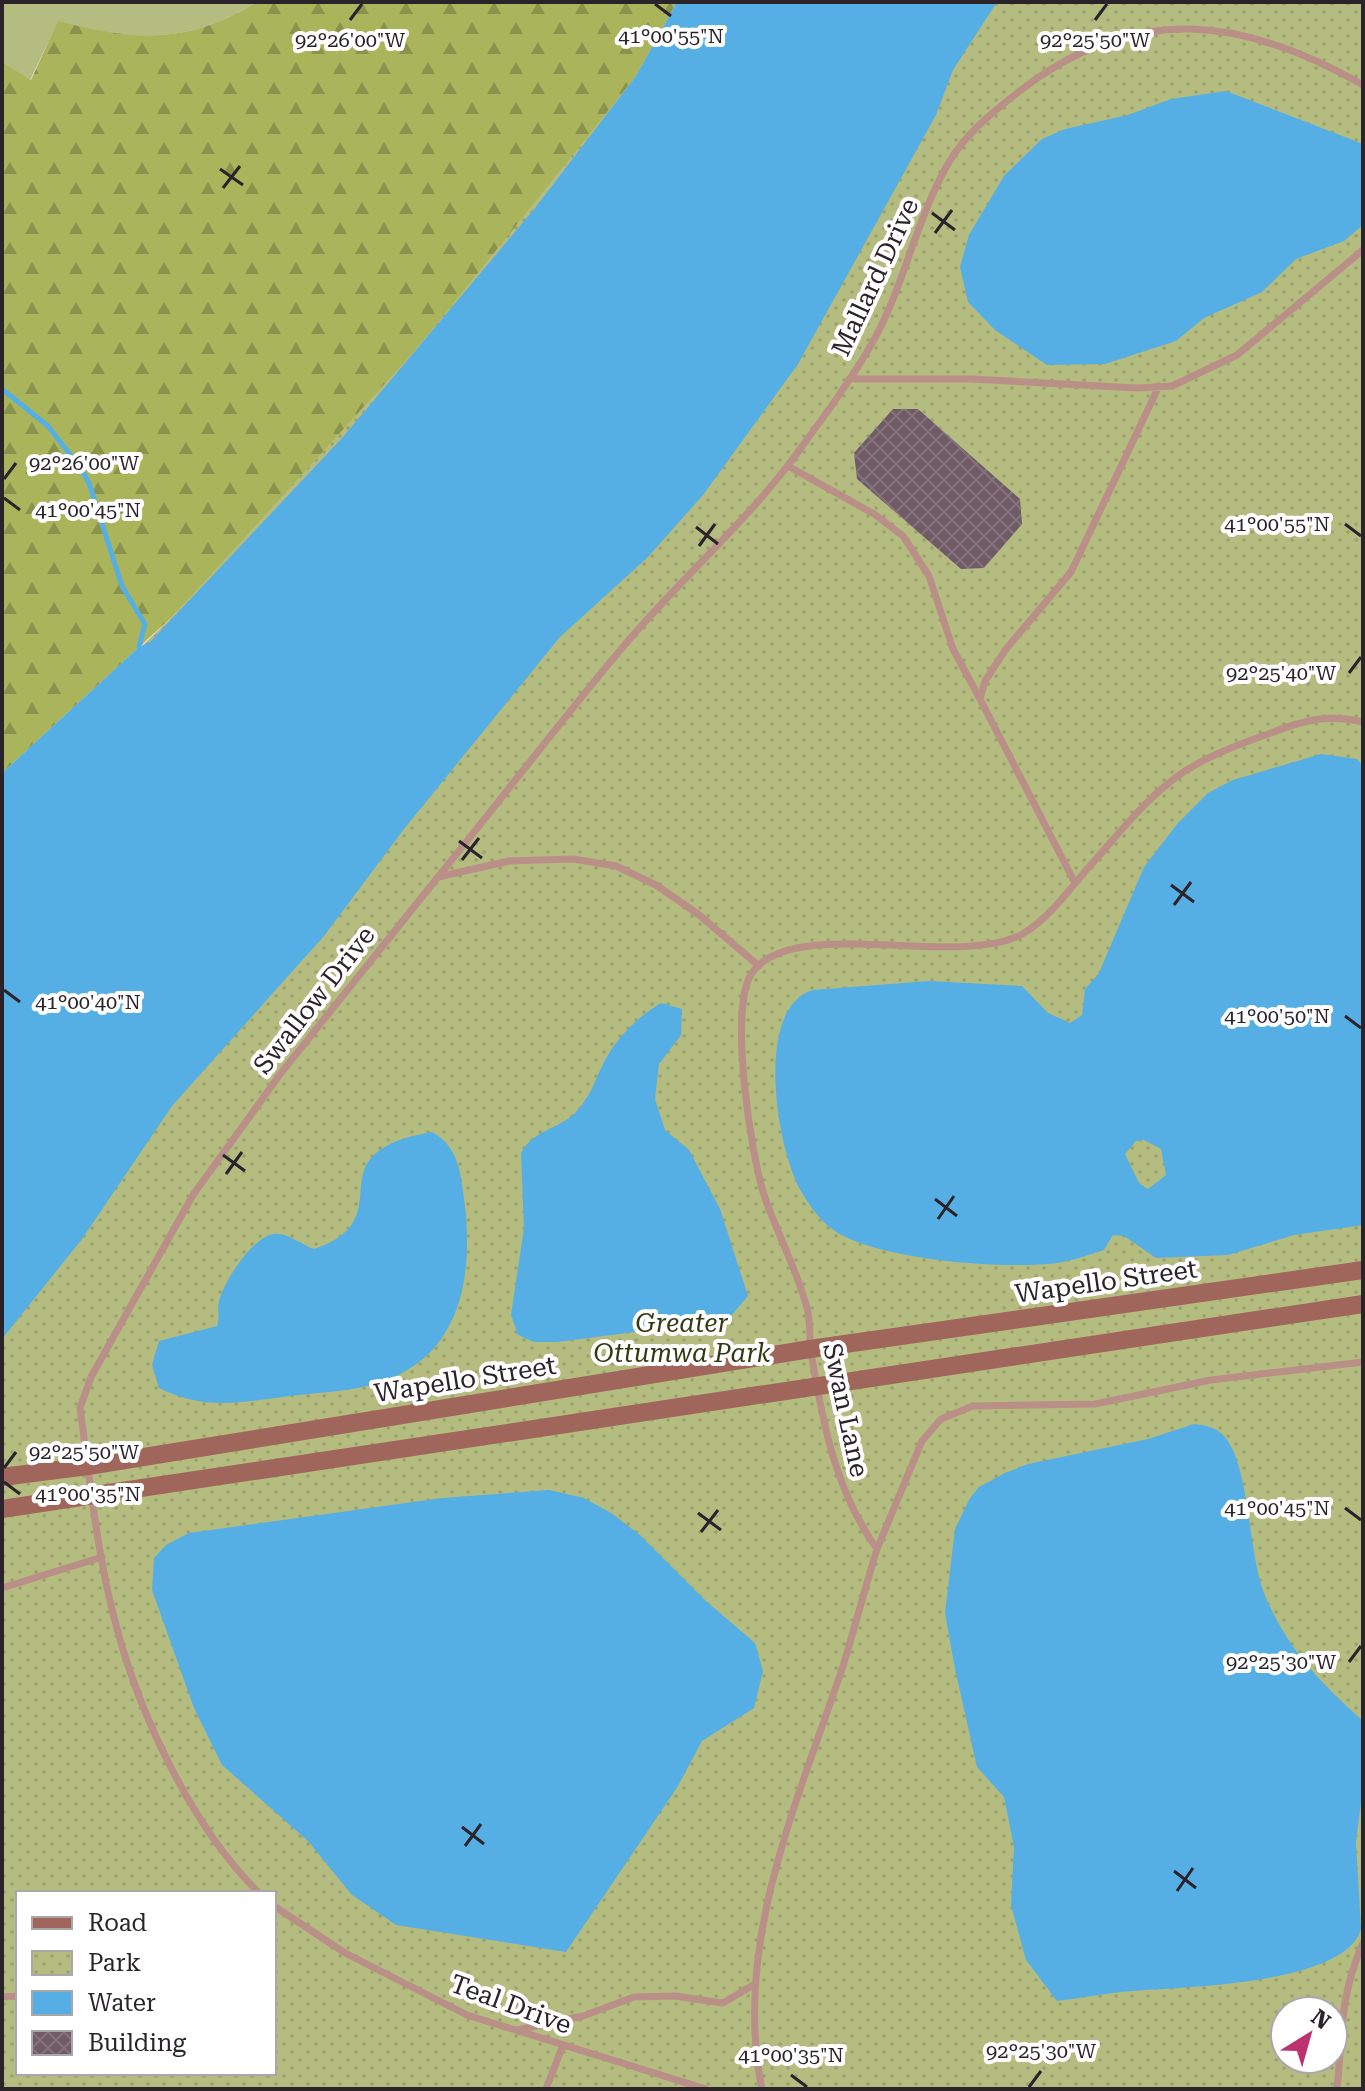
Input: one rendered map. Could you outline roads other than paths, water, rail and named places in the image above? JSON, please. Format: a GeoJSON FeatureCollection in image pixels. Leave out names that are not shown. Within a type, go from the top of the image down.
{"type":"FeatureCollection","features":[{"type":"Feature","properties":{"kind":"main road","name":"Wapello Street"},"geometry":{"type":"LineString","coordinates":[[2,1477],[88,1466],[810,1349],[1363,1270]]}},
{"type":"Feature","properties":{"kind":"main road"},"geometry":{"type":"LineString","coordinates":[[2,1509],[1363,1304]]}},
{"type":"Feature","properties":{"kind":"lane","name":"Mallard Drive"},"geometry":{"type":"LineString","coordinates":[[438,877],[623,646],[764,498],[788,466],[876,336],[950,161],[982,121],[1047,70],[1110,40],[1167,28],[1218,29],[1275,44],[1327,65],[1363,85]]}},
{"type":"Feature","properties":{"kind":"lane"},"geometry":{"type":"LineString","coordinates":[[849,379],[971,379],[1172,386],[1237,355],[1363,250]]}},
{"type":"Feature","properties":{"kind":"lane"},"geometry":{"type":"LineString","coordinates":[[980,699],[985,681],[1006,649],[1071,572],[1159,386]]}},
{"type":"Feature","properties":{"kind":"lane"},"geometry":{"type":"LineString","coordinates":[[788,466],[874,514],[903,536],[929,576],[953,649],[1075,883]]}},
{"type":"Feature","properties":{"kind":"lane"},"geometry":{"type":"LineString","coordinates":[[438,877],[509,861],[573,859],[616,866],[656,885],[698,914],[759,966],[788,950],[861,944],[991,946],[1023,933],[1075,883],[1151,799],[1186,771],[1237,745],[1307,720],[1341,717],[1363,722]]}},
{"type":"Feature","properties":{"kind":"lane","name":"Swallow Drive"},"geometry":{"type":"LineString","coordinates":[[88,1466],[80,1408],[91,1377],[193,1195],[300,1048],[438,877]]}},
{"type":"Feature","properties":{"kind":"lane","name":"Swan Lane"},"geometry":{"type":"LineString","coordinates":[[759,966],[751,973],[742,1006],[741,1063],[764,1195],[808,1311],[810,1349],[830,1450],[843,1494],[877,1549]]}},
{"type":"Feature","properties":{"kind":"lane"},"geometry":{"type":"LineString","coordinates":[[762,2089],[755,2055],[755,1984],[780,1852],[877,1549],[922,1441],[941,1419],[973,1406],[1095,1404],[1211,1380],[1363,1362]]}},
{"type":"Feature","properties":{"kind":"lane"},"geometry":{"type":"LineString","coordinates":[[88,1466],[116,1626],[146,1712],[206,1829],[236,1870],[256,1891]]}},
{"type":"Feature","properties":{"kind":"lane"},"geometry":{"type":"LineString","coordinates":[[2,1588],[102,1557]]}},
{"type":"Feature","properties":{"kind":"lane","name":"Teal Drive"},"geometry":{"type":"LineString","coordinates":[[276,1907],[345,1953],[467,2015],[706,2089]]}},
{"type":"Feature","properties":{"kind":"lane"},"geometry":{"type":"LineString","coordinates":[[1337,2089],[1341,2015],[1347,1978],[1363,1943]]}},
{"type":"Feature","properties":{"kind":"lane"},"geometry":{"type":"LineString","coordinates":[[515,2030],[583,2016],[634,1997],[675,1996],[723,2003],[755,1984]]}},
{"type":"Feature","properties":{"kind":"lane"},"geometry":{"type":"LineString","coordinates":[[546,2089],[563,2045]]}},
{"type":"Feature","properties":{"kind":"water"},"geometry":{"type":"Polygon","coordinates":[[[677,2],[997,2],[953,70],[936,115],[798,364],[703,495],[648,557],[560,637],[404,829],[324,936],[172,1106],[82,1239],[2,1339],[2,773],[139,647],[150,642],[343,437],[535,208],[636,76],[677,2]]]}},
{"type":"Feature","properties":{"kind":"water"},"geometry":{"type":"Polygon","coordinates":[[[1226,91],[1363,144],[1363,225],[1344,241],[1296,259],[1262,292],[1204,318],[1176,341],[1105,364],[1047,365],[995,330],[968,302],[960,267],[969,235],[1004,176],[1042,139],[1065,129],[1128,115],[1171,99],[1226,91]]]}},
{"type":"Feature","properties":{"kind":"water"},"geometry":{"type":"Polygon","coordinates":[[[1321,754],[1357,759],[1363,766],[1363,1225],[1294,1235],[1228,1255],[1156,1258],[1124,1236],[1113,1235],[1104,1250],[1074,1259],[1034,1265],[1004,1265],[937,1260],[872,1247],[846,1237],[827,1225],[806,1200],[792,1172],[778,1114],[777,1051],[782,1023],[794,1002],[813,990],[929,981],[1022,986],[1048,1013],[1070,1023],[1082,1015],[1085,989],[1099,973],[1144,867],[1178,823],[1208,793],[1233,780],[1321,754]],[[1144,1140],[1136,1141],[1125,1154],[1139,1183],[1148,1189],[1166,1175],[1161,1149],[1144,1140]]]}},
{"type":"Feature","properties":{"kind":"water"},"geometry":{"type":"Polygon","coordinates":[[[661,1003],[682,1009],[681,1035],[659,1064],[655,1099],[665,1130],[689,1150],[720,1209],[748,1296],[730,1317],[712,1322],[557,1342],[534,1342],[518,1335],[511,1315],[524,1228],[521,1153],[532,1139],[575,1113],[588,1096],[607,1056],[620,1038],[643,1015],[661,1003]]]}},
{"type":"Feature","properties":{"kind":"water"},"geometry":{"type":"Polygon","coordinates":[[[432,1132],[448,1146],[458,1163],[467,1233],[463,1287],[456,1312],[429,1354],[408,1370],[381,1382],[336,1391],[223,1403],[192,1400],[159,1388],[152,1365],[159,1341],[217,1326],[222,1292],[251,1248],[270,1235],[279,1234],[314,1249],[335,1239],[349,1228],[356,1216],[362,1178],[374,1155],[394,1142],[432,1132]]]}},
{"type":"Feature","properties":{"kind":"water"},"geometry":{"type":"Polygon","coordinates":[[[1194,1424],[1219,1432],[1231,1447],[1244,1487],[1260,1580],[1285,1635],[1307,1665],[1363,1721],[1363,1787],[1356,1842],[1361,1929],[1349,1948],[1326,1962],[1295,1972],[1259,1980],[1057,2001],[1026,1960],[1011,1905],[1014,1847],[1004,1797],[977,1767],[955,1669],[945,1613],[955,1529],[979,1487],[1005,1473],[1028,1464],[1148,1439],[1194,1424]]]}},
{"type":"Feature","properties":{"kind":"water"},"geometry":{"type":"Polygon","coordinates":[[[549,1490],[584,1498],[640,1535],[706,1601],[755,1643],[763,1671],[754,1708],[702,1741],[678,1786],[566,1952],[396,1925],[352,1895],[308,1841],[222,1765],[194,1708],[152,1590],[154,1558],[166,1545],[189,1533],[442,1498],[549,1490]]]}},
{"type":"Feature","properties":{"kind":"waterway"},"geometry":{"type":"LineString","coordinates":[[2,389],[48,426],[89,483],[122,586],[145,624],[139,647],[143,650]]}},
{"type":"Feature","properties":{"kind":"park label","name":"Greater Ottumwa Park"},"geometry":{"type":"Point","coordinates":[682,1338]}}]}
